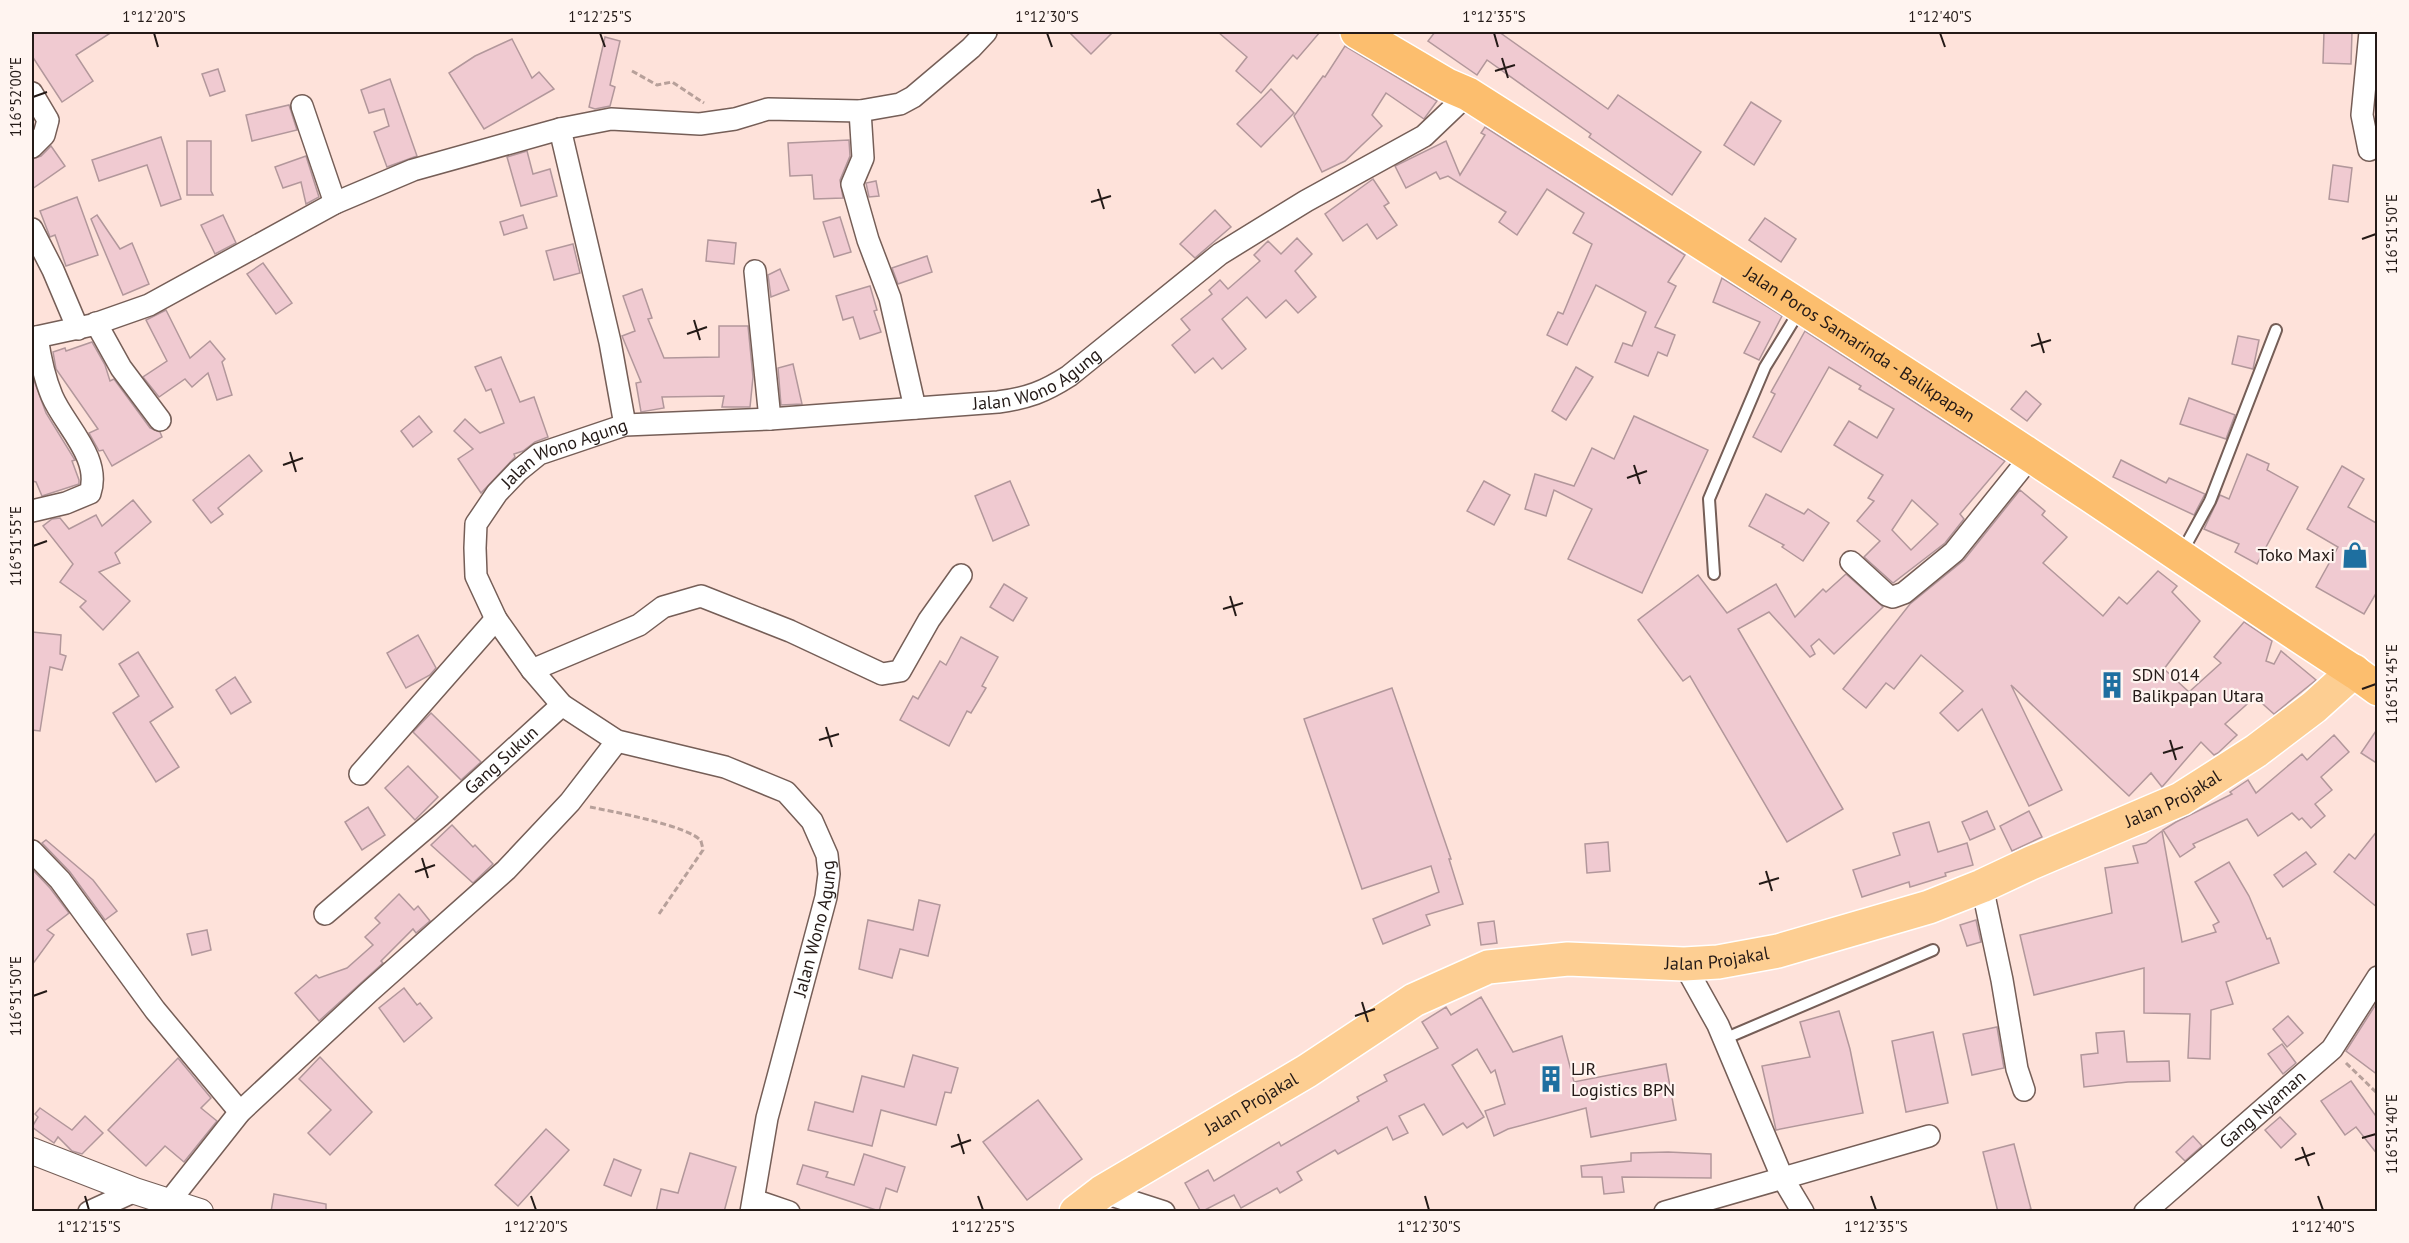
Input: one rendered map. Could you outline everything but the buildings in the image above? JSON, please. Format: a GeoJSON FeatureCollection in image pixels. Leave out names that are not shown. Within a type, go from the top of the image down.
{"type":"FeatureCollection","features":[{"type":"Feature","properties":{"kind":"highway","name":"Jalan Poros Samarinda - Balikpapan"},"geometry":{"type":"LineString","coordinates":[[1357,32],[1448,85],[1468,94],[1802,306],[2366,680]]}},
{"type":"Feature","properties":{"kind":"main road","name":"Jalan Projakal"},"geometry":{"type":"LineString","coordinates":[[1076,1212],[1102,1192],[1307,1071],[1414,1000],[1488,967],[1568,959],[1684,964],[1718,962],[1778,951],[1929,907],[2181,799],[2256,751],[2314,707],[2366,680]]}},
{"type":"Feature","properties":{"kind":"street"},"geometry":{"type":"LineString","coordinates":[[32,512],[66,503],[90,493],[93,482],[77,435],[53,398],[34,337],[87,326],[149,305],[335,202],[413,170],[560,129],[611,119],[700,124],[735,119],[768,109],[860,111],[900,104],[913,97],[971,48],[986,32]]}},
{"type":"Feature","properties":{"kind":"street"},"geometry":{"type":"LineString","coordinates":[[2368,150],[2362,116],[2370,32]]}},
{"type":"Feature","properties":{"kind":"street"},"geometry":{"type":"LineString","coordinates":[[32,93],[48,120],[44,135],[32,147]]}},
{"type":"Feature","properties":{"kind":"street","name":"Jalan Wono Agung"},"geometry":{"type":"LineString","coordinates":[[752,1206],[767,1118],[826,897],[829,874],[827,855],[812,821],[786,792],[725,766],[617,741],[561,705],[532,670],[496,619],[476,576],[477,524],[492,501],[518,471],[539,454],[625,425],[770,419],[998,402],[1027,398],[1048,390],[1069,376],[1220,254],[1306,201],[1424,136],[1468,94]]}},
{"type":"Feature","properties":{"kind":"street"},"geometry":{"type":"LineString","coordinates":[[302,106],[335,202]]}},
{"type":"Feature","properties":{"kind":"street"},"geometry":{"type":"LineString","coordinates":[[860,111],[863,158],[852,184],[868,240],[890,298],[915,408]]}},
{"type":"Feature","properties":{"kind":"street"},"geometry":{"type":"LineString","coordinates":[[560,129],[610,342],[625,425]]}},
{"type":"Feature","properties":{"kind":"street"},"geometry":{"type":"LineString","coordinates":[[32,229],[64,295],[160,420]]}},
{"type":"Feature","properties":{"kind":"street"},"geometry":{"type":"LineString","coordinates":[[755,271],[770,419]]}},
{"type":"Feature","properties":{"kind":"street"},"geometry":{"type":"LineString","coordinates":[[1851,562],[1887,595],[1893,597],[1904,593],[1954,552],[2031,456]]}},
{"type":"Feature","properties":{"kind":"street"},"geometry":{"type":"LineString","coordinates":[[532,670],[639,625],[663,607],[701,596],[790,631],[882,674],[900,671],[930,620],[962,575]]}},
{"type":"Feature","properties":{"kind":"street"},"geometry":{"type":"LineString","coordinates":[[360,774],[496,619]]}},
{"type":"Feature","properties":{"kind":"street","name":"Gang Sukun"},"geometry":{"type":"LineString","coordinates":[[325,914],[440,816],[561,705]]}},
{"type":"Feature","properties":{"kind":"street"},"geometry":{"type":"LineString","coordinates":[[168,1203],[240,1112],[369,992],[506,870],[570,802],[617,741]]}},
{"type":"Feature","properties":{"kind":"street"},"geometry":{"type":"LineString","coordinates":[[32,851],[60,880],[155,1010],[195,1061],[240,1112]]}},
{"type":"Feature","properties":{"kind":"street"},"geometry":{"type":"LineString","coordinates":[[1982,886],[2002,980],[2017,1069],[2024,1090]]}},
{"type":"Feature","properties":{"kind":"street"},"geometry":{"type":"LineString","coordinates":[[1684,964],[1724,1039],[1782,1178],[1803,1212]]}},
{"type":"Feature","properties":{"kind":"street","name":"Gang Nyaman"},"geometry":{"type":"LineString","coordinates":[[2145,1212],[2332,1049],[2378,976]]}},
{"type":"Feature","properties":{"kind":"street"},"geometry":{"type":"LineString","coordinates":[[1665,1212],[1929,1136]]}},
{"type":"Feature","properties":{"kind":"street"},"geometry":{"type":"LineString","coordinates":[[32,1151],[168,1203],[200,1212]]}},
{"type":"Feature","properties":{"kind":"street"},"geometry":{"type":"LineString","coordinates":[[89,1212],[135,1191]]}},
{"type":"Feature","properties":{"kind":"street"},"geometry":{"type":"LineString","coordinates":[[1102,1192],[1164,1212]]}},
{"type":"Feature","properties":{"kind":"street"},"geometry":{"type":"LineString","coordinates":[[752,1206],[789,1212]]}},
{"type":"Feature","properties":{"kind":"lane"},"geometry":{"type":"LineString","coordinates":[[1714,574],[1709,499],[1765,367],[1802,306]]}},
{"type":"Feature","properties":{"kind":"lane"},"geometry":{"type":"LineString","coordinates":[[2180,557],[2210,501],[2276,330]]}},
{"type":"Feature","properties":{"kind":"lane"},"geometry":{"type":"LineString","coordinates":[[1724,1039],[1933,950]]}},
{"type":"Feature","properties":{"kind":"path"},"geometry":{"type":"LineString","coordinates":[[632,71],[657,85],[672,82],[695,99],[735,119]]}},
{"type":"Feature","properties":{"kind":"path"},"geometry":{"type":"LineString","coordinates":[[570,802],[652,821],[691,833],[701,841],[703,850],[659,914]]}},
{"type":"Feature","properties":{"kind":"path"},"geometry":{"type":"LineString","coordinates":[[2332,1049],[2378,1094]]}},
{"type":"Feature","properties":{"kind":"place","name":"Toko Maxi"},"geometry":{"type":"Point","coordinates":[2355,555]}},
{"type":"Feature","properties":{"kind":"place","name":"SDN 014 Balikpapan Utara"},"geometry":{"type":"Point","coordinates":[2112,685]}},
{"type":"Feature","properties":{"kind":"place","name":"LJR Logistics BPN"},"geometry":{"type":"Point","coordinates":[1551,1079]}}]}
